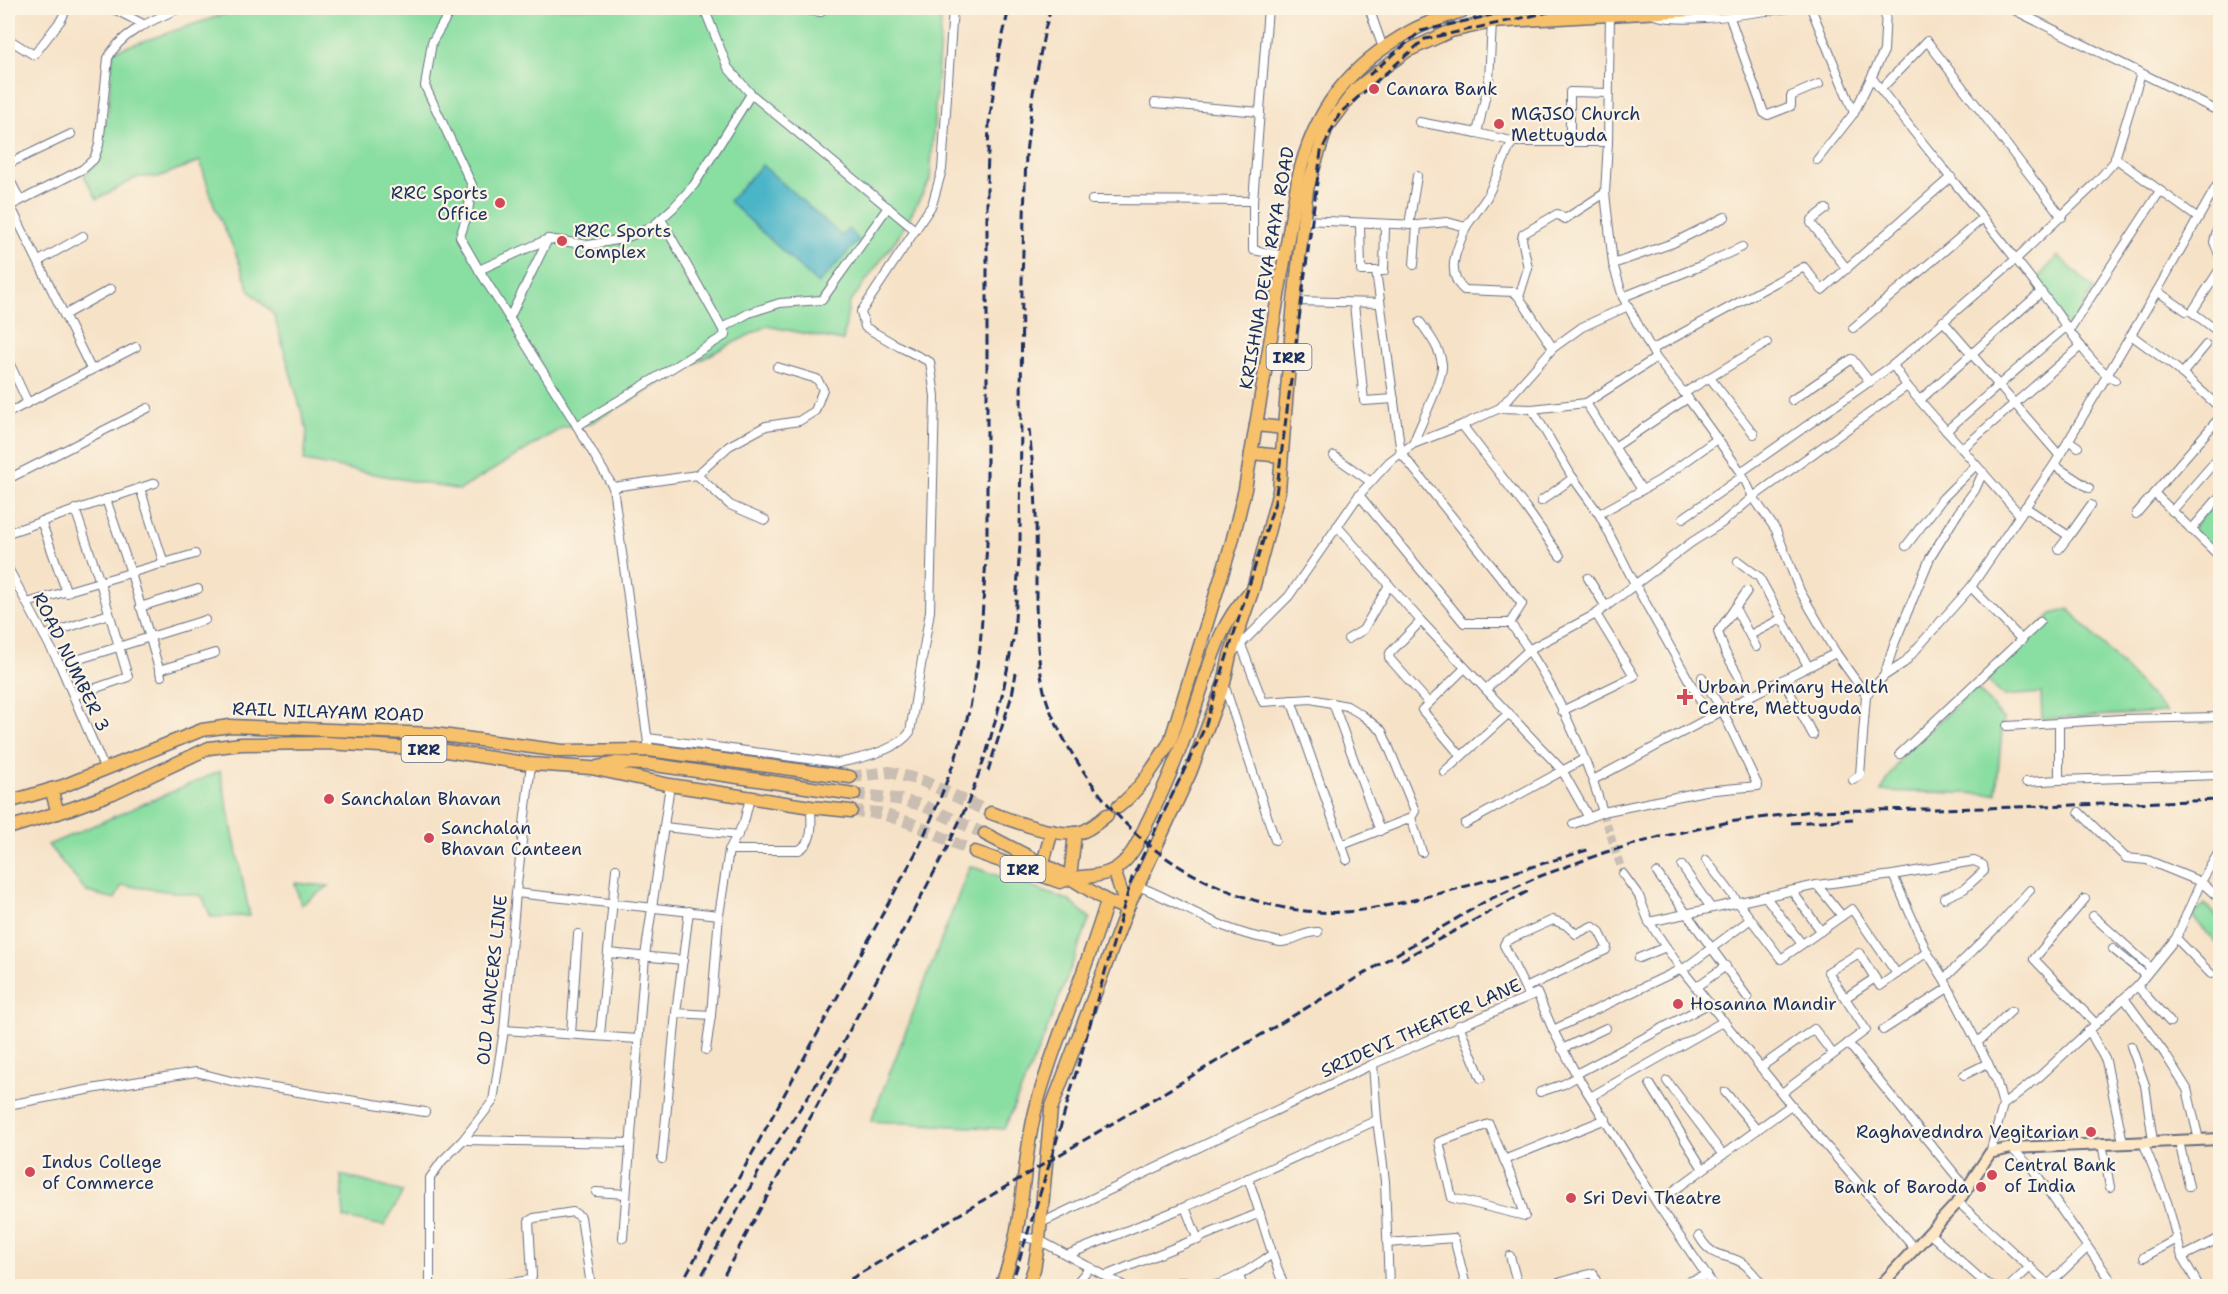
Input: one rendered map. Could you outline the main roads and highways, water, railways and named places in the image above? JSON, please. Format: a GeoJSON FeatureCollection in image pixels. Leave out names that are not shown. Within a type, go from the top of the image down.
{"type":"FeatureCollection","features":[{"type":"Feature","properties":{"kind":"main road","name":"KRISHNA DEVA RAYA ROAD"},"geometry":{"type":"LineString","coordinates":[[1118,807],[1127,800],[1153,768],[1170,742],[1238,521],[1298,178],[1311,134],[1325,106],[1350,76],[1383,48],[1413,29],[1471,8]]}},
{"type":"Feature","properties":{"kind":"main road","name":"KRISHNA DEVA RAYA ROAD"},"geometry":{"type":"LineString","coordinates":[[1028,1287],[1039,1240],[1051,1109],[1127,909],[1190,773],[1224,683],[1230,655],[1253,589],[1279,491],[1294,302],[1307,189],[1326,129],[1356,89],[1403,53],[1426,41],[1461,28],[1492,22],[1647,13],[1729,11]]}},
{"type":"Feature","properties":{"kind":"main road"},"geometry":{"type":"LineString","coordinates":[[1256,424],[1283,428]]}},
{"type":"Feature","properties":{"kind":"main road"},"geometry":{"type":"LineString","coordinates":[[1251,453],[1281,456]]}},
{"type":"Feature","properties":{"kind":"main road","name":"KRISHNA DEVA RAYA ROAD"},"geometry":{"type":"LineString","coordinates":[[1114,870],[1125,861],[1134,848],[1158,802],[1200,695],[1210,658],[1230,619],[1253,589]]}},
{"type":"Feature","properties":{"kind":"main road","name":"RAIL NILAYAM ROAD"},"geometry":{"type":"LineString","coordinates":[[8,802],[105,770],[202,730],[230,726],[434,734],[562,751],[588,752],[648,744],[850,777]]}},
{"type":"Feature","properties":{"kind":"main road","name":"RAIL NILAYAM ROAD"},"geometry":{"type":"LineString","coordinates":[[8,828],[113,793],[209,748],[241,744],[326,743],[433,750],[531,764],[591,768],[670,785],[750,798],[851,810]]}},
{"type":"Feature","properties":{"kind":"main road","name":"RAIL NILAYAM ROAD"},"geometry":{"type":"LineString","coordinates":[[591,768],[616,763],[648,764],[854,794]]}},
{"type":"Feature","properties":{"kind":"main road"},"geometry":{"type":"LineString","coordinates":[[51,789],[58,813]]}},
{"type":"Feature","properties":{"kind":"main road"},"geometry":{"type":"LineString","coordinates":[[991,813],[1043,830],[1075,832],[1082,832],[1107,815]]}},
{"type":"Feature","properties":{"kind":"main road"},"geometry":{"type":"LineString","coordinates":[[1042,863],[1052,831]]}},
{"type":"Feature","properties":{"kind":"main road","name":"IRR"},"geometry":{"type":"LineString","coordinates":[[1070,878],[1075,832]]}},
{"type":"Feature","properties":{"kind":"main road","name":"IRR"},"geometry":{"type":"LineString","coordinates":[[985,834],[1070,878],[1107,901],[1127,909]]}},
{"type":"Feature","properties":{"kind":"main road","name":"IRR"},"geometry":{"type":"LineString","coordinates":[[975,852],[1060,882],[1070,878],[1095,877],[1114,870]]}},
{"type":"Feature","properties":{"kind":"main road"},"geometry":{"type":"LineString","coordinates":[[1114,870],[1127,909]]}},
{"type":"Feature","properties":{"kind":"main road"},"geometry":{"type":"LineString","coordinates":[[1001,1287],[1010,1266],[1017,1236],[1037,1104],[1107,901]]}},
{"type":"Feature","properties":{"kind":"main road"},"geometry":{"type":"LineString","coordinates":[[1880,1287],[1958,1202],[1990,1153],[2011,1148],[2220,1139]]}},
{"type":"Feature","properties":{"kind":"water"},"geometry":{"type":"Polygon","coordinates":[[[762,165],[842,236],[848,229],[859,240],[818,284],[729,201],[762,165]]]}},
{"type":"Feature","properties":{"kind":"tunnel"},"geometry":{"type":"LineString","coordinates":[[850,777],[890,772],[923,781],[991,813]]}},
{"type":"Feature","properties":{"kind":"tunnel"},"geometry":{"type":"LineString","coordinates":[[854,794],[897,799],[922,805],[985,834]]}},
{"type":"Feature","properties":{"kind":"tunnel"},"geometry":{"type":"LineString","coordinates":[[851,811],[879,813],[908,822],[975,852]]}},
{"type":"Feature","properties":{"kind":"tunnel"},"geometry":{"type":"LineString","coordinates":[[1603,812],[1623,874]]}},
{"type":"Feature","properties":{"kind":"railway"},"geometry":{"type":"LineString","coordinates":[[680,1286],[919,847],[956,757],[970,708],[980,648],[987,544],[989,123],[999,53],[1009,8]]}},
{"type":"Feature","properties":{"kind":"railway"},"geometry":{"type":"LineString","coordinates":[[696,1286],[763,1164],[839,1050],[945,852],[968,803],[987,751],[1002,696],[1014,635],[1020,545],[1022,283],[1026,153],[1033,93],[1051,8]]}},
{"type":"Feature","properties":{"kind":"railway"},"geometry":{"type":"LineString","coordinates":[[1011,1286],[1055,1146],[1132,878],[1205,727],[1275,502],[1321,152],[1340,113],[1425,39],[1554,11],[1596,8]]}},
{"type":"Feature","properties":{"kind":"railway"},"geometry":{"type":"LineString","coordinates":[[1369,75],[1421,31],[1492,15]]}},
{"type":"Feature","properties":{"kind":"railway"},"geometry":{"type":"LineString","coordinates":[[1029,429],[1036,514],[1037,637],[1039,662],[1048,703],[1064,739],[1086,775],[1122,820],[1156,850],[1193,874],[1244,897],[1305,911],[1347,912],[1420,898],[1591,849]]}},
{"type":"Feature","properties":{"kind":"railway"},"geometry":{"type":"LineString","coordinates":[[988,771],[1012,695],[1016,673]]}},
{"type":"Feature","properties":{"kind":"railway"},"geometry":{"type":"LineString","coordinates":[[839,1286],[1486,901],[1538,877],[1606,852],[1729,822],[1812,811],[2220,800]]}},
{"type":"Feature","properties":{"kind":"railway"},"geometry":{"type":"LineString","coordinates":[[1791,823],[1853,819]]}},
{"type":"Feature","properties":{"kind":"railway"},"geometry":{"type":"LineString","coordinates":[[1401,960],[1530,890]]}},
{"type":"Feature","properties":{"kind":"railway"},"geometry":{"type":"LineString","coordinates":[[718,1286],[848,1049]]}},
{"type":"Feature","properties":{"kind":"place","name":"Canara Bank"},"geometry":{"type":"Point","coordinates":[1374,89]}},
{"type":"Feature","properties":{"kind":"place","name":"MGJSO Church Mettuguda"},"geometry":{"type":"Point","coordinates":[1499,124]}},
{"type":"Feature","properties":{"kind":"place","name":"RRC Sports Office"},"geometry":{"type":"Point","coordinates":[500,203]}},
{"type":"Feature","properties":{"kind":"place","name":"RRC Sports Complex"},"geometry":{"type":"Point","coordinates":[562,241]}},
{"type":"Feature","properties":{"kind":"place","name":"Urban Primary Health Centre, Mettuguda"},"geometry":{"type":"Point","coordinates":[1685,697]}},
{"type":"Feature","properties":{"kind":"place","name":"Sanchalan Bhavan"},"geometry":{"type":"Point","coordinates":[329,799]}},
{"type":"Feature","properties":{"kind":"place","name":"Sanchalan Bhavan Canteen"},"geometry":{"type":"Point","coordinates":[429,838]}},
{"type":"Feature","properties":{"kind":"place","name":"Hosanna Mandir"},"geometry":{"type":"Point","coordinates":[1678,1004]}},
{"type":"Feature","properties":{"kind":"place","name":"Raghavedndra Vegitarian"},"geometry":{"type":"Point","coordinates":[2091,1132]}},
{"type":"Feature","properties":{"kind":"place","name":"Indus College of Commerce"},"geometry":{"type":"Point","coordinates":[30,1172]}},
{"type":"Feature","properties":{"kind":"place","name":"Central Bank of India"},"geometry":{"type":"Point","coordinates":[1992,1175]}},
{"type":"Feature","properties":{"kind":"place","name":"Bank of Baroda"},"geometry":{"type":"Point","coordinates":[1981,1187]}},
{"type":"Feature","properties":{"kind":"place","name":"Sri Devi Theatre"},"geometry":{"type":"Point","coordinates":[1571,1198]}}]}
